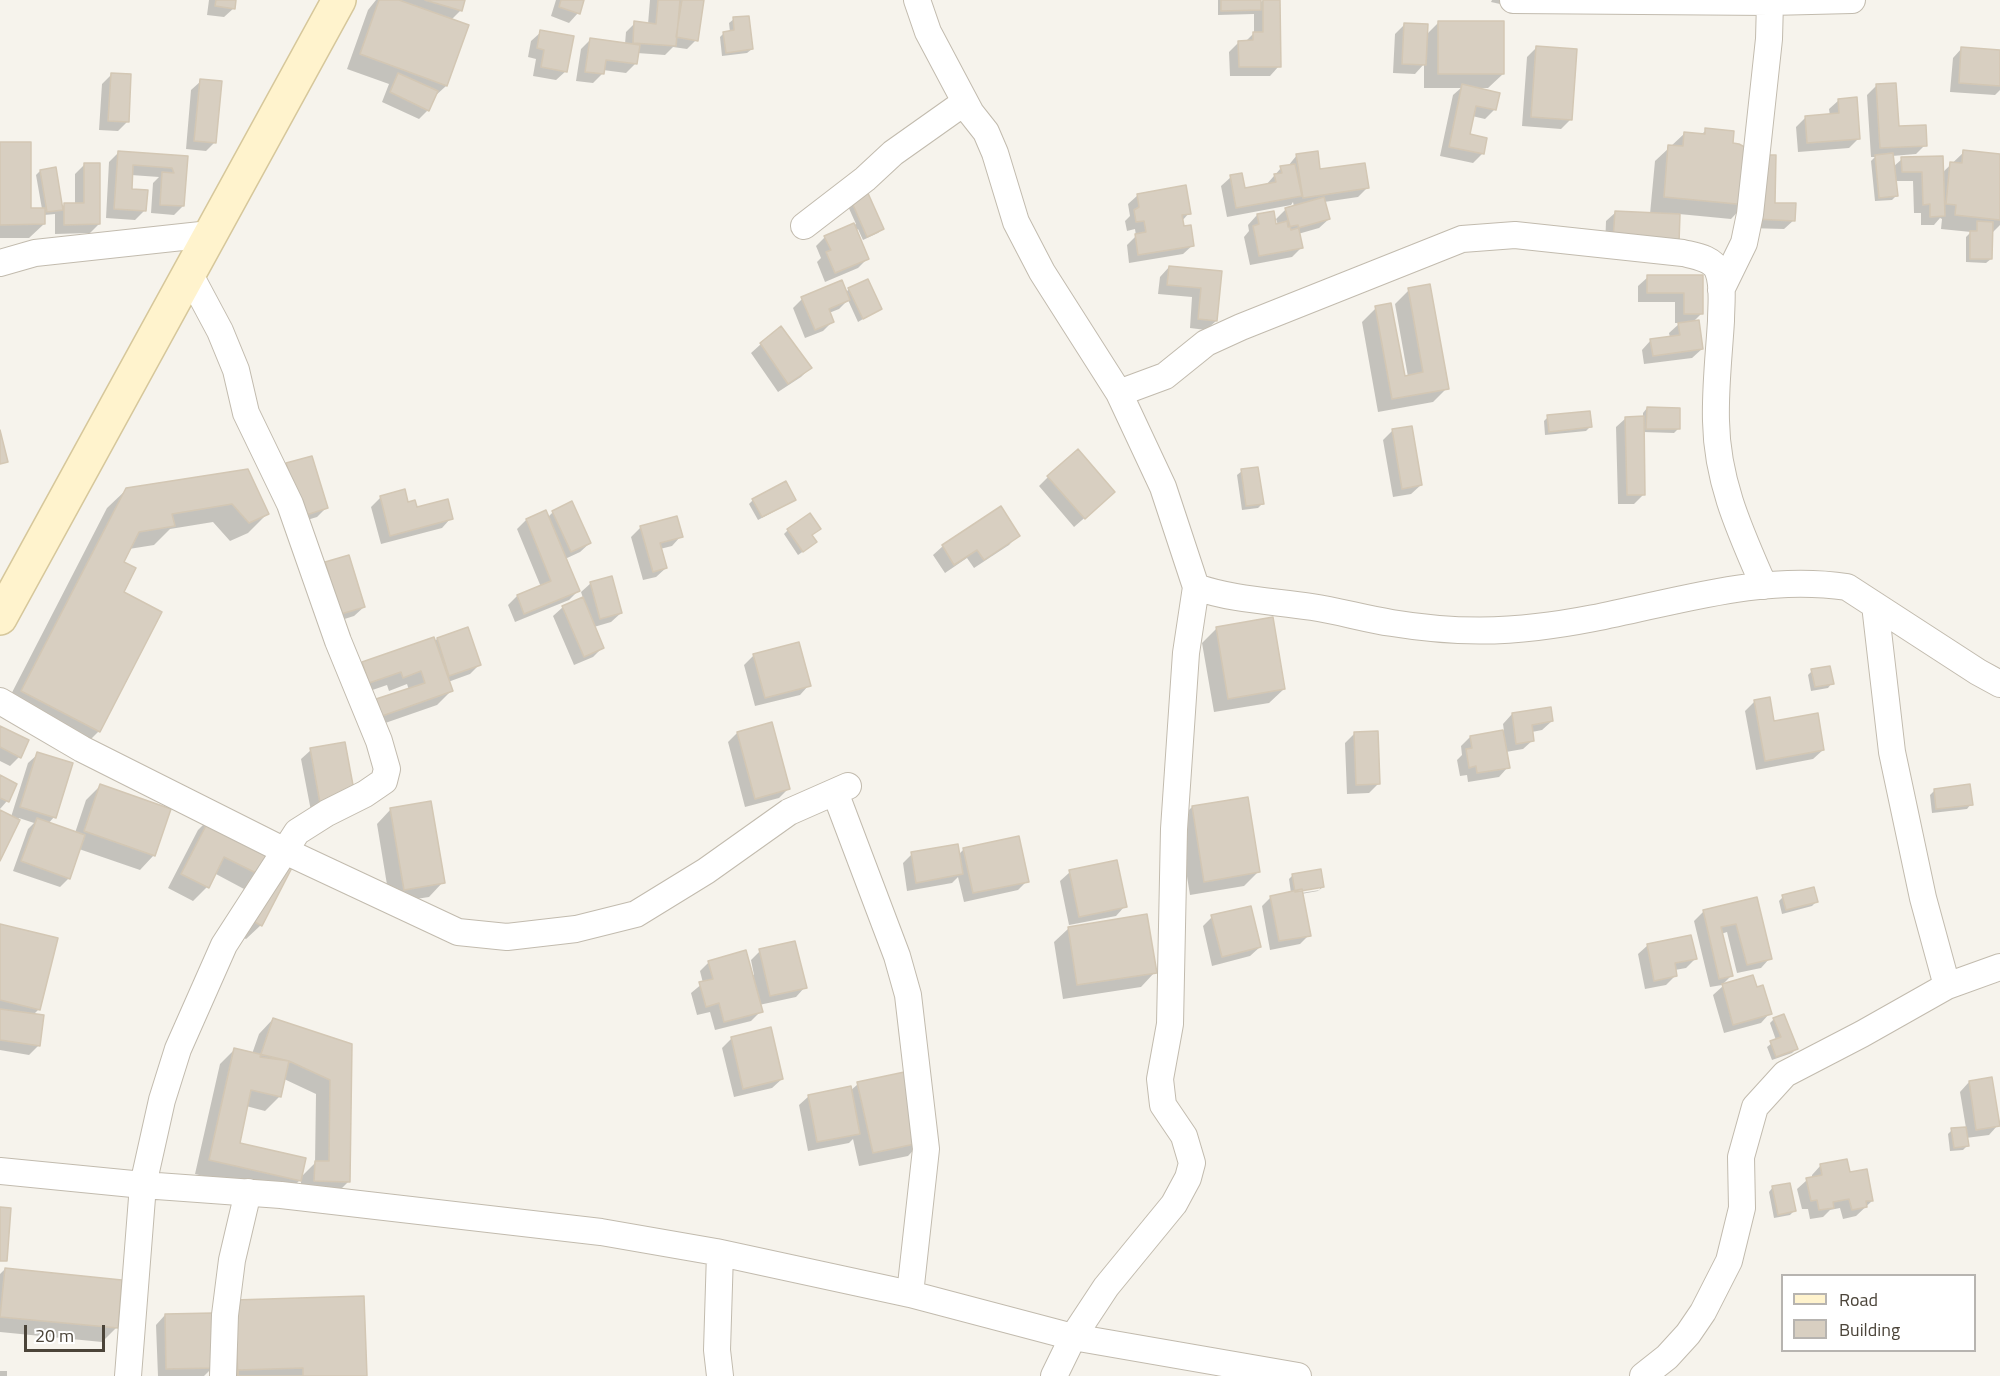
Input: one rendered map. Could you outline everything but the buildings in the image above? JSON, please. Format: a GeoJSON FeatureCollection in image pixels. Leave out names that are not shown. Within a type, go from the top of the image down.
{"type":"FeatureCollection","features":[{"type":"Feature","properties":{"kind":"street"},"geometry":{"type":"LineString","coordinates":[[0,618],[339,0]]}},
{"type":"Feature","properties":{"kind":"street"},"geometry":{"type":"LineString","coordinates":[[917,0],[928,32],[971,113],[986,132],[1017,222],[1042,272],[1119,393],[1163,487],[1196,587],[1186,653],[1174,829],[1170,1024],[1160,1079],[1163,1105],[1184,1136],[1192,1163],[1188,1178],[1174,1204],[1106,1287],[1073,1336],[1054,1376]]}},
{"type":"Feature","properties":{"kind":"street"},"geometry":{"type":"LineString","coordinates":[[1513,0],[1770,2],[1852,0]]}},
{"type":"Feature","properties":{"kind":"street"},"geometry":{"type":"LineString","coordinates":[[1721,290],[1744,243],[1750,214],[1769,39],[1770,2]]}},
{"type":"Feature","properties":{"kind":"street"},"geometry":{"type":"LineString","coordinates":[[804,226],[865,179],[892,153],[965,102]]}},
{"type":"Feature","properties":{"kind":"street"},"geometry":{"type":"LineString","coordinates":[[0,263],[36,253],[210,234]]}},
{"type":"Feature","properties":{"kind":"street"},"geometry":{"type":"LineString","coordinates":[[1119,393],[1165,376],[1206,343],[1241,327],[1462,239],[1515,235],[1683,253],[1712,262],[1718,271],[1721,290],[1716,420],[1719,462],[1731,509],[1764,586]]}},
{"type":"Feature","properties":{"kind":"street"},"geometry":{"type":"LineString","coordinates":[[128,1376],[143,1185],[162,1100],[178,1049],[224,945],[297,832],[384,781],[387,769],[379,741],[338,641],[290,504],[246,413],[236,370],[220,331],[189,273]]}},
{"type":"Feature","properties":{"kind":"street"},"geometry":{"type":"LineString","coordinates":[[1196,587],[1220,595],[1314,608],[1390,623],[1432,629],[1486,631],[1538,627],[1685,597],[1764,586],[1811,584],[1847,587],[2000,684]]}},
{"type":"Feature","properties":{"kind":"street"},"geometry":{"type":"LineString","coordinates":[[1875,604],[1892,752],[1923,898],[1947,986]]}},
{"type":"Feature","properties":{"kind":"street"},"geometry":{"type":"LineString","coordinates":[[0,701],[82,749],[285,851],[458,932],[507,936],[565,930],[636,914],[706,871],[789,812],[842,789],[897,956],[908,995],[913,1031],[926,1149],[910,1294]]}},
{"type":"Feature","properties":{"kind":"street"},"geometry":{"type":"LineString","coordinates":[[1643,1376],[1667,1357],[1688,1334],[1703,1312],[1729,1261],[1742,1208],[1741,1157],[1755,1107],[1785,1074],[1947,986],[2000,967]]}},
{"type":"Feature","properties":{"kind":"street"},"geometry":{"type":"LineString","coordinates":[[0,1171],[143,1185],[248,1192],[601,1232],[720,1253],[910,1294],[1073,1336],[1298,1376]]}},
{"type":"Feature","properties":{"kind":"street"},"geometry":{"type":"LineString","coordinates":[[223,1376],[225,1315],[232,1260],[248,1192]]}},
{"type":"Feature","properties":{"kind":"street"},"geometry":{"type":"LineString","coordinates":[[720,1253],[717,1350],[720,1376]]}}]}
